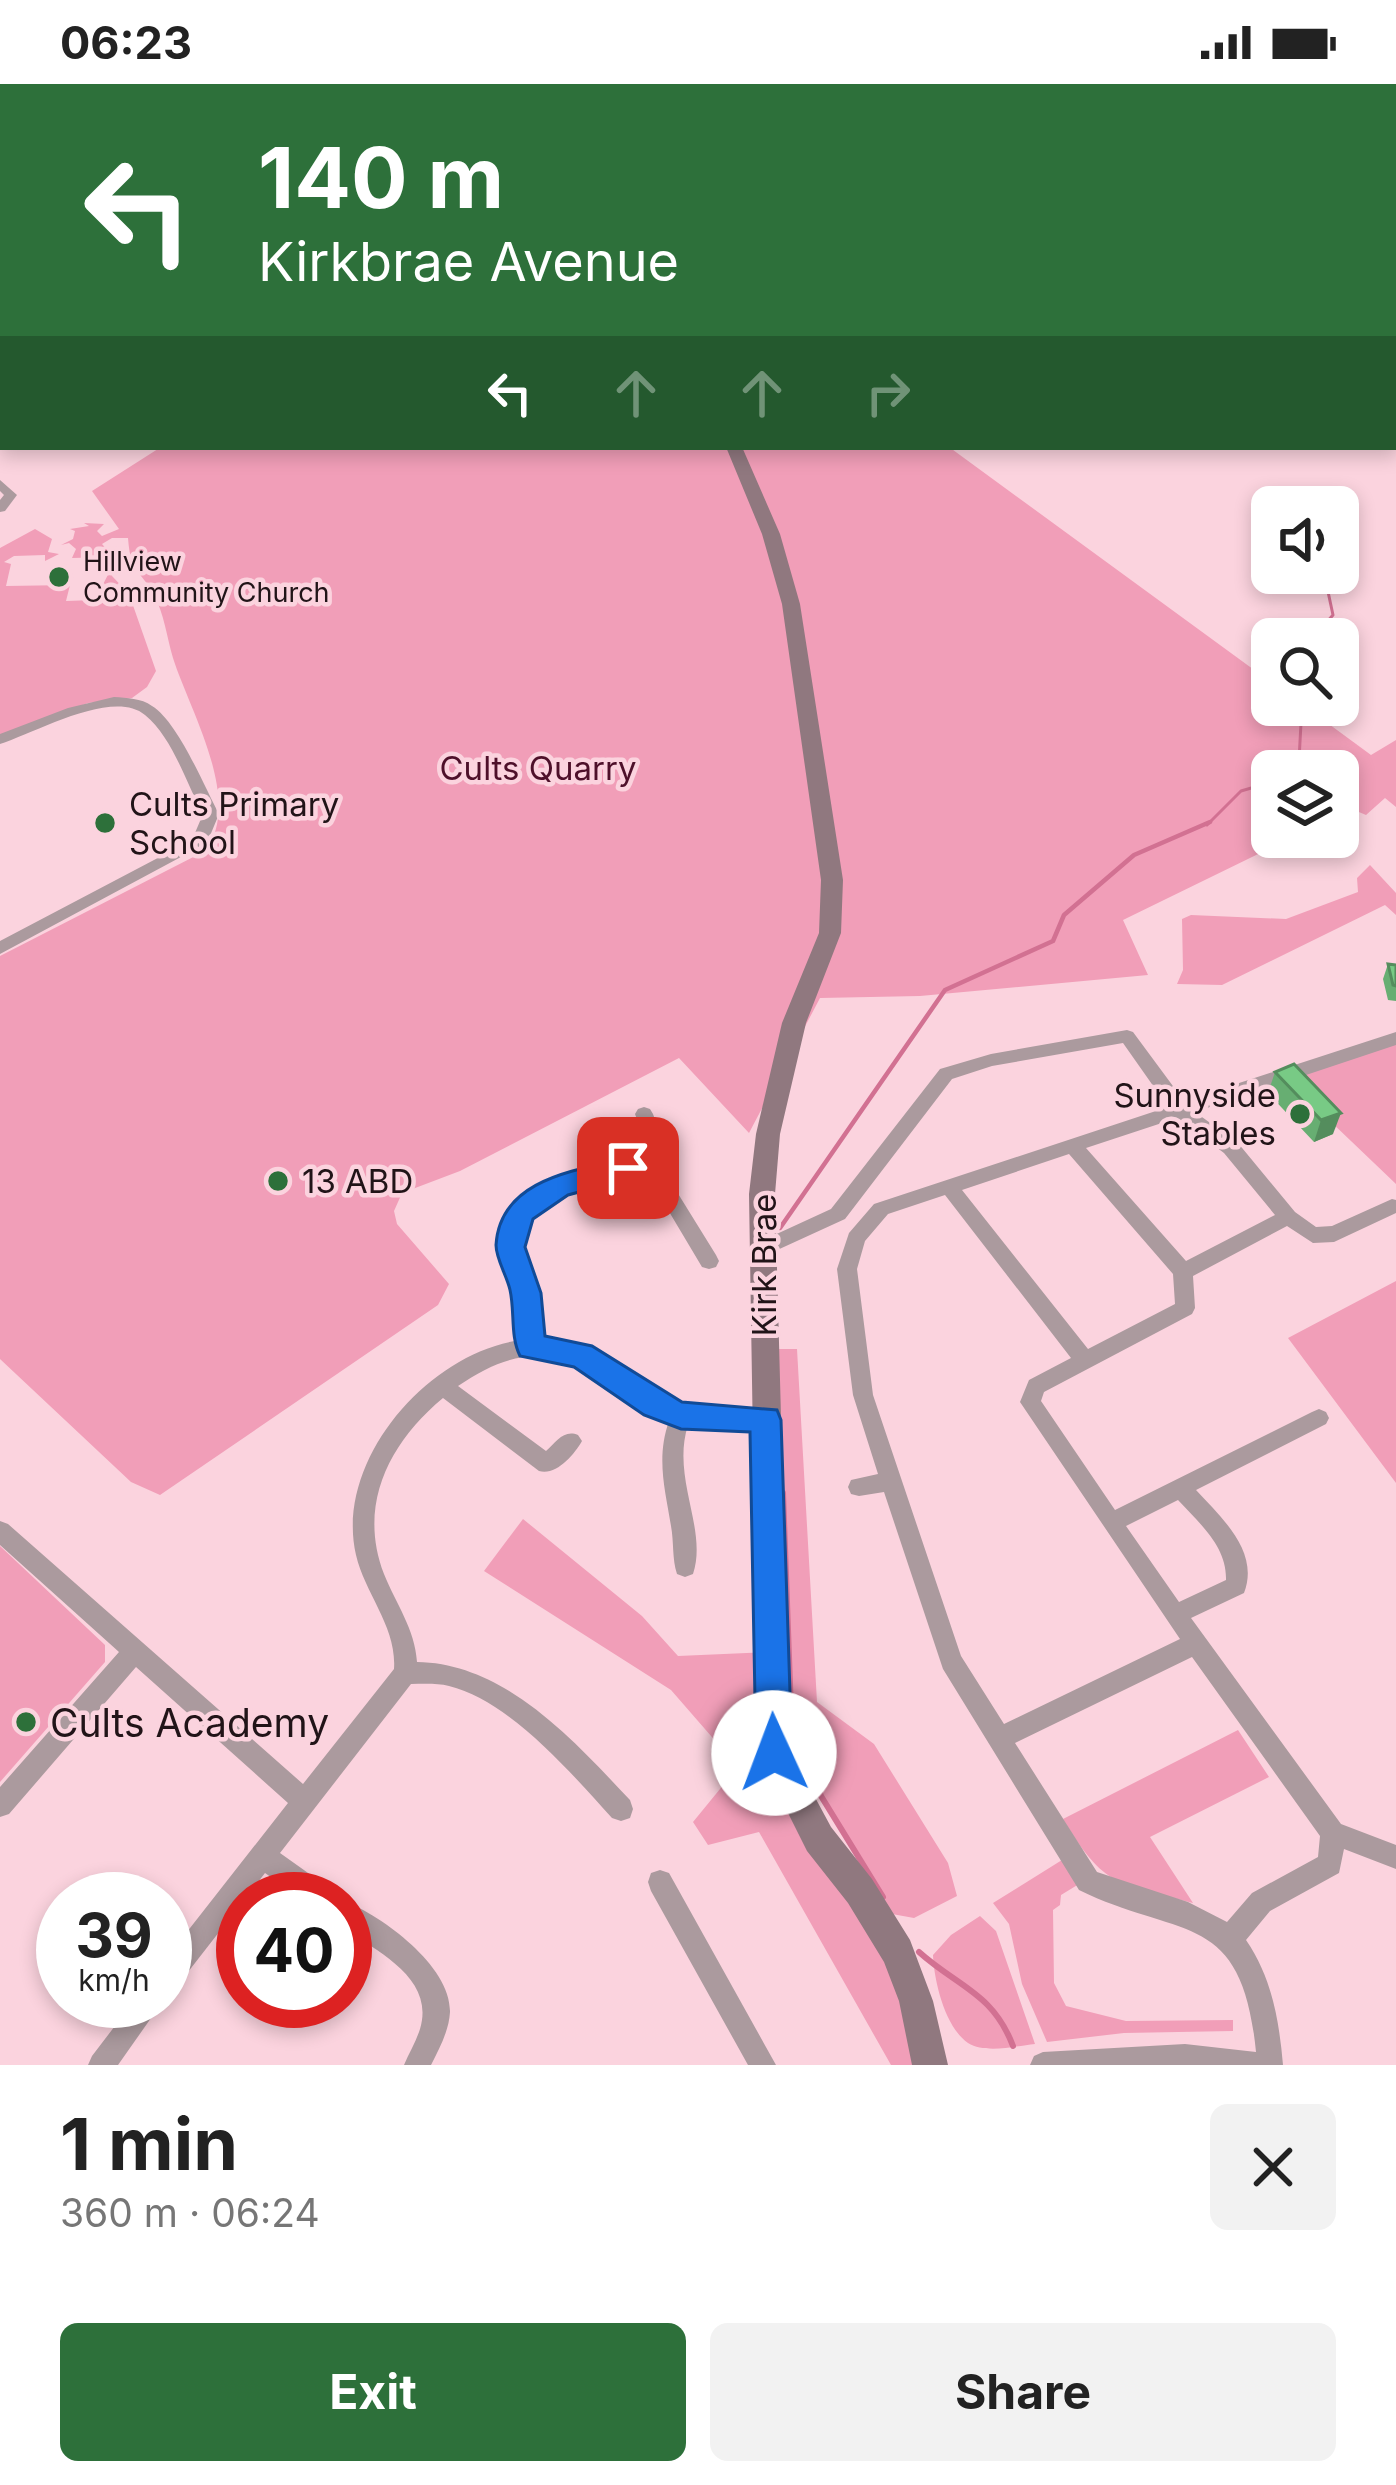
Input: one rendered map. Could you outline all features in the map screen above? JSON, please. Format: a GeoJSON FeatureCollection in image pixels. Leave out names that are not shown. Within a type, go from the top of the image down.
{"type":"FeatureCollection","features":[{"type":"Feature","properties":{"kind":"street","name":"Kirk Brae"},"geometry":{"type":"LineString","coordinates":[[735,450],[771,534],[791,604],[832,880],[830,933],[794,1023],[768,1134],[763,1250],[774,1753],[819,1840],[898,1952],[916,2001],[930,2065]]}},
{"type":"Feature","properties":{"kind":"street"},"geometry":{"type":"LineString","coordinates":[[0,484],[11,495],[0,508]]}},
{"type":"Feature","properties":{"kind":"street"},"geometry":{"type":"LineString","coordinates":[[0,739],[88,706],[136,703],[153,714],[211,814],[199,843],[0,948]]}},
{"type":"Feature","properties":{"kind":"street"},"geometry":{"type":"LineString","coordinates":[[763,1250],[838,1214],[946,1075],[992,1060],[1127,1036],[1180,1111],[1231,1148],[1288,1217],[1313,1235],[1334,1234],[1392,1205]]}},
{"type":"Feature","properties":{"kind":"street"},"geometry":{"type":"LineString","coordinates":[[1270,2065],[1258,1983],[1229,1940],[1201,1920],[1114,1896],[1088,1881],[951,1661],[859,1378],[848,1256],[856,1238],[881,1209],[1396,1038]]}},
{"type":"Feature","properties":{"kind":"street"},"geometry":{"type":"LineString","coordinates":[[644,1114],[660,1158],[654,1172]]}},
{"type":"Feature","properties":{"kind":"street"},"geometry":{"type":"LineString","coordinates":[[1074,1147],[1183,1272],[1185,1308],[1036,1386],[1030,1402],[1333,1834],[1396,1857]]}},
{"type":"Feature","properties":{"kind":"street"},"geometry":{"type":"LineString","coordinates":[[531,1347],[526,1293],[511,1247],[520,1215],[533,1200],[560,1186],[628,1168],[654,1172],[711,1251]]}},
{"type":"Feature","properties":{"kind":"street"},"geometry":{"type":"LineString","coordinates":[[949,1187],[1084,1360]]}},
{"type":"Feature","properties":{"kind":"street"},"geometry":{"type":"LineString","coordinates":[[1183,1272],[1288,1217]]}},
{"type":"Feature","properties":{"kind":"street"},"geometry":{"type":"LineString","coordinates":[[192,1946],[405,1672],[407,1651],[369,1563],[364,1534],[365,1493],[380,1455],[406,1419],[481,1358],[531,1347],[581,1355],[655,1406],[681,1416],[765,1420]]}},
{"type":"Feature","properties":{"kind":"street"},"geometry":{"type":"LineString","coordinates":[[443,1386],[547,1464],[571,1441]]}},
{"type":"Feature","properties":{"kind":"street"},"geometry":{"type":"LineString","coordinates":[[681,1416],[669,1462],[687,1539],[686,1567]]}},
{"type":"Feature","properties":{"kind":"street"},"geometry":{"type":"LineString","coordinates":[[1112,1522],[1319,1418]]}},
{"type":"Feature","properties":{"kind":"street"},"geometry":{"type":"LineString","coordinates":[[860,1487],[890,1481]]}},
{"type":"Feature","properties":{"kind":"street"},"geometry":{"type":"LineString","coordinates":[[1175,1615],[1236,1586],[1240,1576],[1240,1564],[1232,1551],[1181,1488]]}},
{"type":"Feature","properties":{"kind":"street"},"geometry":{"type":"LineString","coordinates":[[0,1531],[304,1801]]}},
{"type":"Feature","properties":{"kind":"street"},"geometry":{"type":"LineString","coordinates":[[998,1739],[1196,1642]]}},
{"type":"Feature","properties":{"kind":"street"},"geometry":{"type":"LineString","coordinates":[[0,1805],[134,1652]]}},
{"type":"Feature","properties":{"kind":"street"},"geometry":{"type":"LineString","coordinates":[[405,1672],[452,1676],[497,1700],[542,1731],[621,1809]]}},
{"type":"Feature","properties":{"kind":"street"},"geometry":{"type":"LineString","coordinates":[[1229,1940],[1261,1902],[1330,1864],[1333,1834]]}},
{"type":"Feature","properties":{"kind":"street"},"geometry":{"type":"LineString","coordinates":[[261,1855],[285,1872]]}},
{"type":"Feature","properties":{"kind":"street"},"geometry":{"type":"LineString","coordinates":[[660,1882],[755,2062]]}},
{"type":"Feature","properties":{"kind":"street"},"geometry":{"type":"LineString","coordinates":[[372,1934],[424,1970],[436,1991],[439,2018],[417,2065]]}},
{"type":"Feature","properties":{"kind":"street"},"geometry":{"type":"LineString","coordinates":[[101,2065],[129,2028]]}},
{"type":"Feature","properties":{"kind":"street"},"geometry":{"type":"LineString","coordinates":[[1043,2065],[1185,2057],[1256,2065]]}},
{"type":"Feature","properties":{"kind":"green space","name":"Cults Quarry"},"geometry":{"type":"Polygon","coordinates":[[[156,450],[953,450],[1251,668],[1251,726],[1332,726],[1371,755],[1396,740],[1396,807],[1385,798],[1366,815],[1359,812],[1359,750],[1251,750],[1251,858],[1123,920],[1148,975],[920,996],[820,998],[749,1133],[679,1058],[460,1171],[402,1193],[394,1211],[397,1224],[449,1284],[438,1305],[160,1495],[131,1482],[0,1359],[0,956],[205,851],[219,807],[210,755],[160,610],[134,565],[128,538],[102,544],[109,552],[117,551],[110,557],[72,558],[76,549],[69,543],[61,545],[73,539],[75,531],[70,529],[89,526],[84,523],[104,524],[97,531],[102,536],[119,529],[92,491],[156,450]]]}},
{"type":"Feature","properties":{"kind":"green space"},"geometry":{"type":"Polygon","coordinates":[[[35,529],[52,539],[48,552],[59,554],[45,561],[45,555],[14,556],[4,562],[11,564],[6,586],[70,585],[66,601],[95,600],[115,561],[112,576],[129,594],[156,671],[147,687],[132,698],[88,703],[0,736],[0,548],[35,529]]]}},
{"type":"Feature","properties":{"kind":"green space"},"geometry":{"type":"Polygon","coordinates":[[[1370,865],[1396,893],[1396,915],[1385,905],[1222,985],[1177,984],[1183,970],[1182,919],[1191,915],[1286,919],[1358,892],[1357,878],[1370,865]]]}},
{"type":"Feature","properties":{"kind":"green space"},"geometry":{"type":"Polygon","coordinates":[[[1396,1038],[1396,1184],[1284,1077],[1396,1038]]]}},
{"type":"Feature","properties":{"kind":"green space"},"geometry":{"type":"Polygon","coordinates":[[[1396,1281],[1396,1483],[1288,1338],[1396,1281]]]}},
{"type":"Feature","properties":{"kind":"green space"},"geometry":{"type":"Polygon","coordinates":[[[778,1349],[797,1349],[817,1702],[874,1744],[948,1863],[957,1896],[914,1918],[892,1914],[821,1796],[791,1711],[778,1349]]]}},
{"type":"Feature","properties":{"kind":"green space"},"geometry":{"type":"Polygon","coordinates":[[[523,1519],[642,1616],[678,1656],[770,1652],[774,1753],[898,1952],[920,2065],[891,2065],[759,1832],[708,1845],[693,1822],[738,1767],[671,1690],[484,1571],[523,1519]]]}},
{"type":"Feature","properties":{"kind":"green space","name":"Cults Academy"},"geometry":{"type":"Polygon","coordinates":[[[0,1546],[105,1645],[105,1662],[0,1782],[0,1546]]]}},
{"type":"Feature","properties":{"kind":"green space"},"geometry":{"type":"Polygon","coordinates":[[[1238,1730],[1269,1777],[1150,1837],[1193,1903],[1116,1880],[1090,1859],[1063,1819],[1238,1730]]]}},
{"type":"Feature","properties":{"kind":"green space"},"geometry":{"type":"Polygon","coordinates":[[[1062,1860],[1079,1884],[1061,1895],[1060,1905],[1053,1910],[1054,1983],[1066,2006],[1126,2021],[1233,2020],[1233,2031],[1124,2033],[1047,2042],[1022,1984],[1009,1924],[993,1903],[1062,1860]]]}},
{"type":"Feature","properties":{"kind":"green space"},"geometry":{"type":"Polygon","coordinates":[[[980,1916],[996,1931],[1035,2044],[975,2046],[960,2036],[947,2015],[933,1955],[951,1935],[980,1916]]]}},
{"type":"Feature","properties":{"kind":"building"},"geometry":{"type":"Polygon","coordinates":[[[1388,964],[1396,965],[1396,986],[1393,985],[1388,964]]]}},
{"type":"Feature","properties":{"kind":"building"},"geometry":{"type":"Polygon","coordinates":[[[1294,1064],[1341,1113],[1321,1120],[1275,1072],[1294,1064]]]}},
{"type":"Feature","properties":{"kind":"waterway"},"geometry":{"type":"LineString","coordinates":[[1328,594],[1330,618]]}},
{"type":"Feature","properties":{"kind":"waterway"},"geometry":{"type":"LineString","coordinates":[[1300,750],[1301,726]]}},
{"type":"Feature","properties":{"kind":"waterway"},"geometry":{"type":"LineString","coordinates":[[1210,822],[1241,791],[1251,788]]}},
{"type":"Feature","properties":{"kind":"waterway"},"geometry":{"type":"LineString","coordinates":[[780,1228],[945,990],[1053,941],[1064,915],[1134,855],[1210,822]]}},
{"type":"Feature","properties":{"kind":"waterway"},"geometry":{"type":"LineString","coordinates":[[1207,825],[1210,822]]}},
{"type":"Feature","properties":{"kind":"waterway"},"geometry":{"type":"LineString","coordinates":[[783,1493],[791,1711],[821,1796],[883,1897]]}},
{"type":"Feature","properties":{"kind":"waterway"},"geometry":{"type":"LineString","coordinates":[[919,1952],[985,2002],[1013,2046]]}},
{"type":"Feature","properties":{"kind":"place","name":"Hillview Community Church"},"geometry":{"type":"Point","coordinates":[59,577]}},
{"type":"Feature","properties":{"kind":"place","name":"Cults Primary School"},"geometry":{"type":"Point","coordinates":[105,823]}},
{"type":"Feature","properties":{"kind":"place","name":"Sunnyside Stables"},"geometry":{"type":"Point","coordinates":[1300,1114]}},
{"type":"Feature","properties":{"kind":"place","name":"13 ABD"},"geometry":{"type":"Point","coordinates":[278,1181]}},
{"type":"Feature","properties":{"kind":"place","name":"Cults Academy"},"geometry":{"type":"Point","coordinates":[26,1722]}},
{"type":"Feature","properties":{"kind":"route"},"geometry":{"type":"LineString","coordinates":[[628,1168],[560,1186],[533,1200],[512,1229],[511,1247],[531,1319],[531,1347],[581,1355],[655,1406],[681,1416],[765,1420],[774,1753]]}}]}
